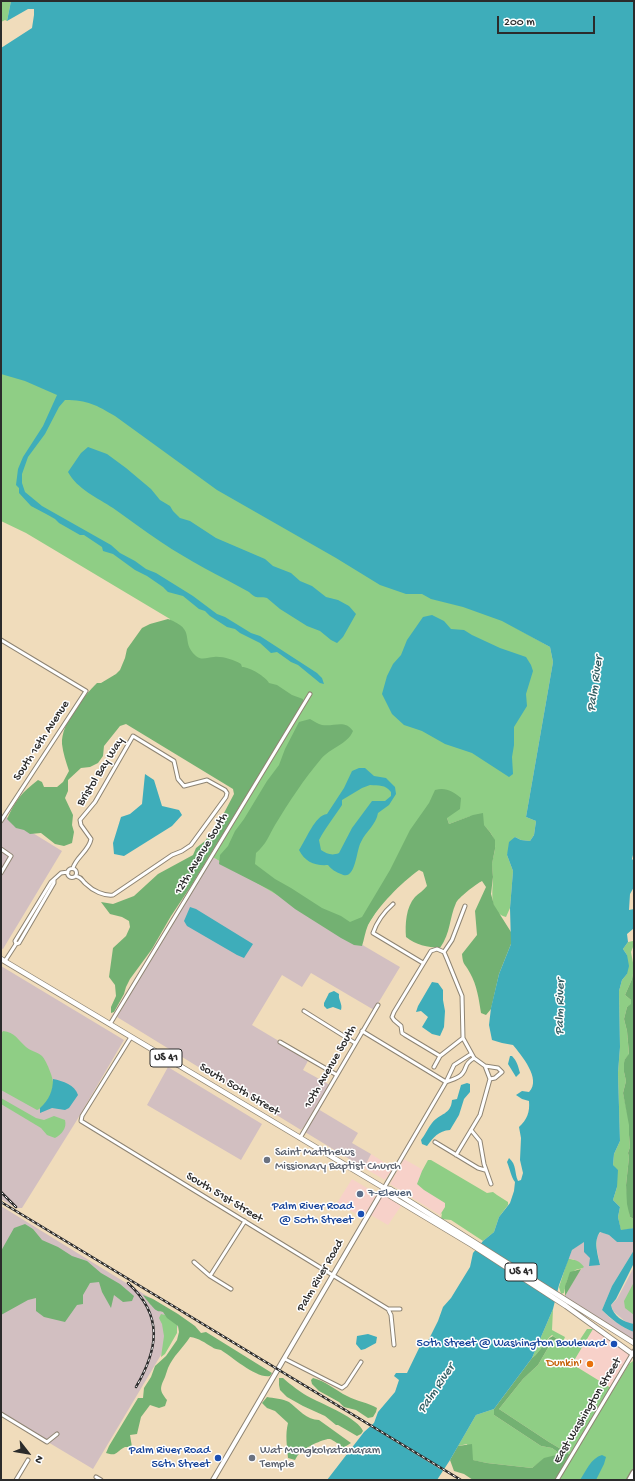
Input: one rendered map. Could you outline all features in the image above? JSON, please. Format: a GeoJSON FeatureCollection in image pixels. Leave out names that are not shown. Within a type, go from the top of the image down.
{"type":"FeatureCollection","features":[{"type":"Feature","properties":{"kind":"highway"},"geometry":{"type":"LineString","coordinates":[[630,1480],[634,1472]]}},
{"type":"Feature","properties":{"kind":"main road","name":"South 50th Street"},"geometry":{"type":"LineString","coordinates":[[3,960],[384,1188],[387,1194],[473,1244],[567,1304],[634,1344]]}},
{"type":"Feature","properties":{"kind":"main road","name":"South 50th Street"},"geometry":{"type":"LineString","coordinates":[[567,1304],[633,1353]]}},
{"type":"Feature","properties":{"kind":"street","name":"South 16th Avenue"},"geometry":{"type":"LineString","coordinates":[[1,640],[86,690],[1,821]]}},
{"type":"Feature","properties":{"kind":"street","name":"12th Avenue South"},"geometry":{"type":"LineString","coordinates":[[110,1024],[310,694]]}},
{"type":"Feature","properties":{"kind":"street","name":"Bristol Bay Way"},"geometry":{"type":"LineString","coordinates":[[73,868],[79,857],[90,843],[91,839],[81,825],[80,820],[95,802],[134,736],[174,761],[178,779],[184,786],[207,780],[225,790],[227,793],[226,797],[191,846],[172,855],[113,895],[105,896],[85,884],[82,878],[76,876]]}},
{"type":"Feature","properties":{"kind":"street"},"geometry":{"type":"LineString","coordinates":[[1,849],[10,856],[1,873]]}},
{"type":"Feature","properties":{"kind":"street"},"geometry":{"type":"LineString","coordinates":[[3,960],[16,944],[19,943],[54,883],[54,880],[61,873],[68,872],[73,868],[77,871],[76,876],[71,877],[68,875],[68,872]]}},
{"type":"Feature","properties":{"kind":"street"},"geometry":{"type":"LineString","coordinates":[[393,904],[384,913],[375,926],[373,933],[423,963]]}},
{"type":"Feature","properties":{"kind":"street"},"geometry":{"type":"LineString","coordinates":[[444,952],[452,940],[465,906]]}},
{"type":"Feature","properties":{"kind":"street"},"geometry":{"type":"LineString","coordinates":[[440,1056],[404,1035],[402,1033],[401,1026],[392,1017],[423,963],[433,949],[444,952],[462,996],[463,1038],[471,1054],[485,1066],[498,1068],[502,1072],[495,1078],[490,1079]]}},
{"type":"Feature","properties":{"kind":"street","name":"10th Avenue South"},"geometry":{"type":"LineString","coordinates":[[300,1138],[378,1005]]}},
{"type":"Feature","properties":{"kind":"street"},"geometry":{"type":"LineString","coordinates":[[304,1011],[355,1044]]}},
{"type":"Feature","properties":{"kind":"street"},"geometry":{"type":"LineString","coordinates":[[362,1031],[446,1082],[460,1076],[468,1062],[474,1058]]}},
{"type":"Feature","properties":{"kind":"street","name":"South 51st Street"},"geometry":{"type":"LineString","coordinates":[[131,1037],[82,1116],[81,1121],[388,1309]]}},
{"type":"Feature","properties":{"kind":"street"},"geometry":{"type":"LineString","coordinates":[[434,1066],[440,1056],[463,1038]]}},
{"type":"Feature","properties":{"kind":"street"},"geometry":{"type":"LineString","coordinates":[[280,1042],[337,1075]]}},
{"type":"Feature","properties":{"kind":"street","name":"Palm River Road"},"geometry":{"type":"LineString","coordinates":[[213,1480],[446,1082],[452,1068],[471,1054]]}},
{"type":"Feature","properties":{"kind":"street"},"geometry":{"type":"LineString","coordinates":[[461,1062],[465,1066]]}},
{"type":"Feature","properties":{"kind":"street"},"geometry":{"type":"LineString","coordinates":[[456,1155],[482,1109],[490,1079],[485,1066]]}},
{"type":"Feature","properties":{"kind":"street"},"geometry":{"type":"LineString","coordinates":[[471,1130],[480,1141],[485,1170],[491,1184]]}},
{"type":"Feature","properties":{"kind":"street"},"geometry":{"type":"LineString","coordinates":[[435,1142],[478,1168],[485,1170]]}},
{"type":"Feature","properties":{"kind":"street"},"geometry":{"type":"LineString","coordinates":[[210,1276],[245,1221]]}},
{"type":"Feature","properties":{"kind":"street"},"geometry":{"type":"LineString","coordinates":[[194,1262],[210,1276],[232,1289]]}},
{"type":"Feature","properties":{"kind":"street"},"geometry":{"type":"LineString","coordinates":[[394,1345],[391,1315],[388,1309],[400,1309]]}},
{"type":"Feature","properties":{"kind":"street","name":"East Washington Street"},"geometry":{"type":"LineString","coordinates":[[557,1480],[633,1353]]}},
{"type":"Feature","properties":{"kind":"street"},"geometry":{"type":"LineString","coordinates":[[284,1359],[342,1388],[346,1385],[361,1362]]}},
{"type":"Feature","properties":{"kind":"street"},"geometry":{"type":"LineString","coordinates":[[1,1414],[47,1442],[57,1434]]}},
{"type":"Feature","properties":{"kind":"street"},"geometry":{"type":"LineString","coordinates":[[16,1480],[28,1460]]}},
{"type":"Feature","properties":{"kind":"street"},"geometry":{"type":"LineString","coordinates":[[96,1477],[101,1480]]}},
{"type":"Feature","properties":{"kind":"shaded area"},"geometry":{"type":"Polygon","coordinates":[[[2,814],[62,851],[3,949],[1,948],[2,814]]]}},
{"type":"Feature","properties":{"kind":"shaded area"},"geometry":{"type":"Polygon","coordinates":[[[211,856],[400,967],[374,1010],[311,973],[302,987],[282,975],[252,1025],[309,1059],[303,1070],[330,1085],[301,1130],[117,1017],[211,856]]]}},
{"type":"Feature","properties":{"kind":"shaded area"},"geometry":{"type":"Polygon","coordinates":[[[1,966],[124,1040],[77,1120],[22,1208],[16,1208],[1,1199],[1,966]]]}},
{"type":"Feature","properties":{"kind":"shaded area"},"geometry":{"type":"Polygon","coordinates":[[[168,1067],[262,1124],[241,1160],[147,1105],[168,1067]]]}},
{"type":"Feature","properties":{"kind":"shaded area"},"geometry":{"type":"Polygon","coordinates":[[[318,1109],[358,1133],[352,1143],[371,1154],[364,1168],[305,1132],[318,1109]]]}},
{"type":"Feature","properties":{"kind":"shaded area"},"geometry":{"type":"Polygon","coordinates":[[[371,1154],[393,1168],[385,1180],[364,1168],[371,1154]]]}},
{"type":"Feature","properties":{"kind":"shaded area"},"geometry":{"type":"Polygon","coordinates":[[[404,1159],[425,1171],[448,1202],[440,1215],[390,1184],[404,1159]]]}},
{"type":"Feature","properties":{"kind":"shaded area"},"geometry":{"type":"Polygon","coordinates":[[[352,1179],[377,1194],[364,1218],[337,1203],[352,1179]]]}},
{"type":"Feature","properties":{"kind":"shaded area"},"geometry":{"type":"Polygon","coordinates":[[[381,1193],[401,1206],[388,1225],[369,1214],[381,1193]]]}},
{"type":"Feature","properties":{"kind":"shaded area"},"geometry":{"type":"Polygon","coordinates":[[[1,1206],[183,1318],[93,1469],[1,1414],[1,1206]]]}},
{"type":"Feature","properties":{"kind":"shaded area"},"geometry":{"type":"Polygon","coordinates":[[[601,1232],[609,1235],[617,1242],[634,1242],[634,1250],[612,1286],[602,1310],[610,1318],[634,1332],[634,1345],[565,1303],[565,1296],[583,1267],[573,1259],[568,1259],[572,1250],[584,1241],[600,1265],[597,1250],[597,1236],[601,1232]]]}},
{"type":"Feature","properties":{"kind":"shaded area"},"geometry":{"type":"Polygon","coordinates":[[[634,1267],[634,1324],[627,1323],[613,1311],[611,1305],[617,1299],[634,1267]]]}},
{"type":"Feature","properties":{"kind":"shaded area"},"geometry":{"type":"Polygon","coordinates":[[[593,1329],[632,1354],[611,1388],[572,1364],[593,1329]]]}},
{"type":"Feature","properties":{"kind":"green space"},"geometry":{"type":"Polygon","coordinates":[[[1,1],[11,1],[7,21],[5,20],[1,22],[1,1]]]}},
{"type":"Feature","properties":{"kind":"green space"},"geometry":{"type":"Polygon","coordinates":[[[1,338],[550,647],[553,662],[526,817],[536,821],[534,835],[530,841],[521,840],[515,837],[507,855],[513,871],[510,908],[506,917],[496,911],[492,894],[492,864],[495,846],[493,836],[485,826],[471,816],[449,824],[447,818],[446,800],[357,942],[211,856],[265,767],[130,685],[170,619],[26,533],[1,521],[1,338]]]}},
{"type":"Feature","properties":{"kind":"green space"},"geometry":{"type":"Polygon","coordinates":[[[168,619],[183,627],[186,632],[191,651],[196,656],[203,659],[221,657],[235,661],[241,664],[242,667],[245,667],[265,678],[269,683],[277,685],[292,695],[303,699],[303,703],[152,949],[130,979],[114,1012],[111,1013],[111,1007],[116,996],[115,985],[109,977],[113,948],[126,936],[130,927],[129,921],[122,917],[110,914],[101,902],[113,904],[134,896],[158,874],[193,855],[196,848],[205,841],[224,813],[234,794],[233,789],[126,724],[120,726],[104,746],[103,756],[98,763],[90,767],[81,768],[68,780],[68,791],[65,798],[73,815],[72,825],[74,832],[72,843],[64,846],[55,844],[41,833],[30,834],[24,830],[16,828],[7,819],[20,797],[38,780],[42,782],[44,787],[57,787],[63,782],[69,771],[62,747],[63,736],[65,728],[74,711],[85,695],[97,683],[101,683],[120,670],[127,649],[142,628],[168,619]]]}},
{"type":"Feature","properties":{"kind":"green space"},"geometry":{"type":"Polygon","coordinates":[[[310,719],[322,725],[343,724],[350,727],[353,731],[343,743],[321,759],[297,791],[265,843],[256,853],[255,864],[275,879],[322,908],[341,916],[350,922],[362,917],[390,870],[410,830],[429,803],[435,790],[446,789],[455,793],[461,798],[460,809],[447,818],[449,824],[483,813],[484,825],[495,840],[492,864],[493,877],[491,894],[494,905],[511,932],[511,944],[499,974],[491,1009],[486,1015],[481,1013],[476,988],[462,958],[462,954],[477,935],[475,911],[486,887],[482,881],[468,891],[456,903],[448,931],[440,948],[431,947],[418,944],[406,937],[406,921],[412,901],[427,886],[423,872],[419,870],[405,881],[378,910],[368,925],[362,946],[354,945],[341,938],[295,909],[272,891],[219,864],[220,855],[228,846],[235,831],[279,765],[285,749],[299,722],[310,719]]]}},
{"type":"Feature","properties":{"kind":"green space"},"geometry":{"type":"Polygon","coordinates":[[[633,941],[631,952],[634,968],[632,979],[625,995],[631,1000],[631,1005],[627,1007],[624,1019],[627,1031],[629,1055],[625,1059],[624,1072],[626,1081],[623,1093],[630,1125],[630,1147],[628,1153],[629,1157],[626,1185],[630,1217],[634,1219],[634,1228],[621,1231],[618,1217],[620,1207],[613,1200],[617,1187],[613,1165],[614,1154],[620,1141],[618,1073],[620,1047],[619,991],[622,980],[627,974],[627,955],[623,949],[628,942],[633,941]]]}},
{"type":"Feature","properties":{"kind":"green space"},"geometry":{"type":"Polygon","coordinates":[[[634,968],[634,1219],[630,1217],[627,1204],[626,1185],[629,1157],[628,1153],[630,1147],[629,1125],[623,1093],[626,1081],[624,1063],[629,1054],[627,1031],[624,1019],[627,1007],[631,1004],[631,1000],[625,995],[632,979],[634,968]]]}},
{"type":"Feature","properties":{"kind":"green space"},"geometry":{"type":"Polygon","coordinates":[[[3,1031],[11,1033],[28,1048],[44,1058],[49,1069],[53,1080],[52,1090],[47,1102],[37,1110],[1,1090],[1,1034],[3,1031]]]}},
{"type":"Feature","properties":{"kind":"green space"},"geometry":{"type":"Polygon","coordinates":[[[1,1098],[36,1118],[44,1120],[54,1116],[65,1120],[65,1128],[60,1135],[55,1138],[47,1135],[41,1128],[1,1104],[1,1098]]]}},
{"type":"Feature","properties":{"kind":"green space"},"geometry":{"type":"Polygon","coordinates":[[[428,1160],[431,1160],[487,1193],[493,1192],[508,1202],[508,1205],[499,1217],[494,1232],[483,1241],[451,1220],[441,1219],[442,1213],[440,1215],[445,1207],[445,1203],[417,1184],[428,1160]]]}},
{"type":"Feature","properties":{"kind":"green space"},"geometry":{"type":"Polygon","coordinates":[[[25,1224],[33,1229],[42,1240],[58,1247],[72,1256],[87,1261],[101,1273],[120,1284],[134,1296],[132,1301],[123,1302],[114,1295],[111,1308],[102,1292],[99,1282],[90,1283],[83,1295],[83,1304],[77,1305],[65,1322],[44,1317],[36,1311],[36,1298],[28,1300],[1,1315],[1,1251],[14,1228],[25,1224]]]}},
{"type":"Feature","properties":{"kind":"green space"},"geometry":{"type":"Polygon","coordinates":[[[568,1259],[581,1263],[584,1267],[575,1270],[570,1275],[567,1280],[564,1293],[561,1294],[559,1287],[568,1259]]]}},
{"type":"Feature","properties":{"kind":"green space"},"geometry":{"type":"Polygon","coordinates":[[[581,1269],[565,1296],[565,1286],[570,1272],[581,1269]]]}},
{"type":"Feature","properties":{"kind":"green space"},"geometry":{"type":"Polygon","coordinates":[[[634,1282],[634,1315],[625,1308],[624,1301],[634,1282]]]}},
{"type":"Feature","properties":{"kind":"green space"},"geometry":{"type":"Polygon","coordinates":[[[143,1295],[153,1299],[178,1314],[195,1326],[201,1333],[206,1332],[272,1373],[270,1376],[258,1374],[245,1367],[221,1350],[190,1337],[170,1364],[162,1384],[161,1389],[167,1400],[165,1406],[159,1408],[150,1405],[141,1417],[137,1434],[130,1435],[132,1447],[125,1447],[115,1454],[110,1454],[106,1453],[109,1446],[138,1398],[143,1398],[144,1388],[151,1377],[155,1366],[166,1356],[177,1340],[179,1332],[178,1326],[167,1318],[163,1312],[155,1309],[143,1295]]]}},
{"type":"Feature","properties":{"kind":"green space"},"geometry":{"type":"Polygon","coordinates":[[[553,1309],[552,1330],[565,1337],[562,1344],[566,1346],[577,1344],[587,1329],[593,1329],[572,1364],[611,1388],[571,1455],[499,1409],[523,1379],[538,1365],[552,1341],[557,1339],[552,1335],[538,1353],[532,1358],[553,1309]]]}},
{"type":"Feature","properties":{"kind":"green space"},"geometry":{"type":"Polygon","coordinates":[[[161,1314],[165,1315],[177,1324],[177,1333],[165,1354],[161,1357],[164,1336],[162,1324],[159,1318],[161,1314]]]}},
{"type":"Feature","properties":{"kind":"green space"},"geometry":{"type":"Polygon","coordinates":[[[553,1336],[557,1339],[552,1341],[538,1365],[523,1379],[499,1409],[571,1455],[555,1480],[473,1480],[464,1474],[454,1471],[450,1460],[458,1446],[472,1444],[473,1460],[532,1468],[544,1458],[560,1454],[552,1448],[541,1446],[494,1415],[494,1409],[532,1358],[538,1353],[547,1340],[553,1336]]]}},
{"type":"Feature","properties":{"kind":"green space"},"geometry":{"type":"Polygon","coordinates":[[[633,1361],[634,1470],[629,1480],[558,1480],[629,1364],[633,1361]]]}},
{"type":"Feature","properties":{"kind":"green space"},"geometry":{"type":"Polygon","coordinates":[[[279,1378],[283,1378],[307,1396],[348,1417],[360,1426],[363,1431],[357,1436],[336,1425],[325,1416],[287,1397],[280,1390],[279,1378]]]}},
{"type":"Feature","properties":{"kind":"green space"},"geometry":{"type":"Polygon","coordinates":[[[313,1378],[326,1383],[351,1398],[374,1406],[377,1408],[376,1412],[373,1417],[368,1418],[356,1410],[344,1407],[339,1402],[319,1391],[312,1384],[311,1380],[313,1378]]]}},
{"type":"Feature","properties":{"kind":"green space"},"geometry":{"type":"Polygon","coordinates":[[[267,1397],[289,1402],[299,1411],[315,1420],[319,1420],[351,1443],[343,1448],[333,1440],[327,1439],[306,1448],[295,1460],[288,1458],[286,1436],[288,1423],[275,1411],[267,1408],[262,1403],[267,1397]]]}},
{"type":"Feature","properties":{"kind":"green space"},"geometry":{"type":"Polygon","coordinates":[[[494,1409],[494,1415],[541,1446],[552,1448],[560,1454],[544,1459],[532,1468],[472,1460],[467,1444],[458,1446],[476,1415],[494,1409]]]}},
{"type":"Feature","properties":{"kind":"water","name":"Palm River"},"geometry":{"type":"Polygon","coordinates":[[[11,1],[634,1],[634,851],[632,859],[634,861],[634,887],[630,894],[629,910],[634,909],[633,929],[627,934],[628,942],[623,949],[627,955],[629,966],[627,974],[622,980],[619,991],[620,1047],[618,1073],[620,1141],[614,1154],[613,1165],[618,1170],[617,1187],[613,1200],[620,1207],[618,1217],[621,1230],[634,1228],[634,1242],[617,1242],[609,1235],[600,1232],[596,1244],[600,1265],[589,1266],[590,1258],[584,1252],[584,1242],[572,1250],[559,1285],[553,1309],[532,1358],[494,1409],[476,1415],[437,1480],[327,1480],[364,1432],[374,1423],[378,1412],[395,1392],[399,1380],[394,1376],[396,1373],[407,1373],[422,1342],[428,1341],[443,1307],[451,1298],[470,1267],[473,1253],[483,1241],[494,1232],[499,1217],[510,1203],[514,1191],[515,1182],[507,1162],[509,1158],[514,1166],[518,1181],[521,1180],[523,1173],[520,1160],[521,1138],[519,1127],[527,1116],[529,1101],[516,1095],[522,1091],[529,1092],[533,1081],[532,1074],[529,1067],[513,1045],[492,1040],[489,1025],[491,1008],[499,974],[511,944],[510,908],[513,871],[507,855],[509,842],[515,837],[521,840],[530,841],[534,835],[536,821],[526,817],[553,662],[550,647],[502,621],[463,607],[431,599],[422,594],[406,594],[380,585],[217,490],[115,416],[86,402],[65,400],[59,407],[45,434],[28,457],[22,474],[22,483],[25,492],[42,506],[111,545],[120,553],[193,596],[217,614],[225,617],[251,633],[260,636],[317,673],[322,678],[324,684],[320,683],[298,665],[277,652],[271,653],[260,643],[235,629],[227,627],[205,611],[199,609],[183,596],[168,592],[163,587],[135,570],[113,554],[103,551],[102,547],[84,535],[80,535],[31,506],[19,493],[19,488],[16,485],[18,469],[23,457],[43,426],[57,395],[25,381],[1,374],[1,48],[32,28],[34,15],[34,9],[28,9],[7,21],[11,1]]]}},
{"type":"Feature","properties":{"kind":"water"},"geometry":{"type":"Polygon","coordinates":[[[88,447],[107,454],[126,468],[151,489],[160,500],[170,506],[180,518],[190,521],[216,538],[265,559],[273,566],[291,573],[300,581],[312,586],[326,597],[338,600],[349,606],[356,614],[343,637],[337,643],[331,640],[320,631],[307,626],[280,609],[267,598],[254,596],[194,562],[161,542],[82,488],[68,472],[81,453],[88,447]]]}},
{"type":"Feature","properties":{"kind":"water"},"geometry":{"type":"Polygon","coordinates":[[[432,615],[444,621],[451,629],[464,630],[500,648],[526,657],[531,665],[533,671],[526,694],[527,706],[514,727],[512,757],[513,774],[509,777],[472,753],[445,744],[422,731],[404,725],[392,714],[382,694],[387,676],[393,664],[401,655],[407,640],[423,617],[432,615]]]}},
{"type":"Feature","properties":{"kind":"water"},"geometry":{"type":"Polygon","coordinates":[[[359,768],[365,768],[374,776],[386,778],[395,787],[396,794],[389,805],[378,813],[373,825],[359,846],[353,870],[350,874],[346,875],[336,872],[328,865],[319,865],[307,860],[299,850],[315,823],[323,815],[327,814],[344,788],[352,771],[359,768]],[[370,785],[342,800],[342,805],[319,840],[321,850],[325,853],[339,853],[352,828],[372,801],[385,801],[391,796],[391,792],[386,788],[382,786],[370,785]]]}},
{"type":"Feature","properties":{"kind":"water"},"geometry":{"type":"Polygon","coordinates":[[[145,774],[154,780],[162,806],[179,810],[182,815],[172,826],[124,856],[114,854],[113,843],[121,817],[130,814],[142,804],[145,774]]]}},
{"type":"Feature","properties":{"kind":"water"},"geometry":{"type":"Polygon","coordinates":[[[190,907],[196,909],[253,944],[244,958],[187,926],[184,921],[190,907]]]}},
{"type":"Feature","properties":{"kind":"water"},"geometry":{"type":"Polygon","coordinates":[[[432,982],[438,983],[443,990],[445,1011],[444,1027],[440,1036],[432,1034],[422,1027],[428,1017],[421,1011],[416,1012],[432,982]]]}},
{"type":"Feature","properties":{"kind":"water"},"geometry":{"type":"Polygon","coordinates":[[[334,991],[339,994],[341,1010],[333,1007],[327,1009],[324,1006],[329,993],[334,991]]]}},
{"type":"Feature","properties":{"kind":"water"},"geometry":{"type":"Polygon","coordinates":[[[510,1056],[512,1056],[515,1060],[520,1073],[516,1077],[508,1064],[510,1056]]]}},
{"type":"Feature","properties":{"kind":"water"},"geometry":{"type":"Polygon","coordinates":[[[53,1079],[65,1082],[74,1089],[78,1095],[69,1108],[65,1110],[52,1108],[40,1113],[40,1108],[50,1095],[53,1079]]]}},
{"type":"Feature","properties":{"kind":"water"},"geometry":{"type":"Polygon","coordinates":[[[467,1083],[470,1084],[470,1092],[464,1099],[459,1115],[450,1130],[439,1133],[427,1146],[422,1144],[421,1140],[431,1125],[435,1120],[450,1109],[452,1100],[457,1099],[461,1085],[467,1083]]]}},
{"type":"Feature","properties":{"kind":"water"},"geometry":{"type":"Polygon","coordinates":[[[634,1250],[634,1263],[616,1299],[611,1305],[612,1309],[619,1318],[634,1324],[634,1332],[616,1322],[602,1310],[612,1286],[634,1250]]]}},
{"type":"Feature","properties":{"kind":"water"},"geometry":{"type":"Polygon","coordinates":[[[368,1334],[377,1337],[376,1343],[361,1350],[356,1344],[357,1336],[368,1334]]]}},
{"type":"Feature","properties":{"kind":"water"},"geometry":{"type":"Polygon","coordinates":[[[602,1455],[606,1457],[596,1480],[580,1480],[592,1462],[602,1455]]]}},
{"type":"Feature","properties":{"kind":"pier"},"geometry":{"type":"Polygon","coordinates":[[[370,1424],[446,1470],[445,1472],[368,1425],[370,1424]]]}},
{"type":"Feature","properties":{"kind":"railway"},"geometry":{"type":"LineString","coordinates":[[1,1192],[16,1207]]}},
{"type":"Feature","properties":{"kind":"railway"},"geometry":{"type":"LineString","coordinates":[[1,1202],[461,1480]]}},
{"type":"Feature","properties":{"kind":"railway"},"geometry":{"type":"LineString","coordinates":[[128,1283],[140,1295],[148,1308],[154,1333],[153,1346],[149,1359],[136,1387]]}},
{"type":"Feature","properties":{"kind":"place","name":"Saint Matthews Missionary Baptist Church"},"geometry":{"type":"Point","coordinates":[267,1160]}},
{"type":"Feature","properties":{"kind":"place","name":"7-Eleven"},"geometry":{"type":"Point","coordinates":[360,1194]}},
{"type":"Feature","properties":{"kind":"place","name":"Palm River Road @ 50th Street"},"geometry":{"type":"Point","coordinates":[361,1214]}},
{"type":"Feature","properties":{"kind":"place","name":"50th Street @ Washington Boulevard"},"geometry":{"type":"Point","coordinates":[614,1344]}},
{"type":"Feature","properties":{"kind":"place","name":"Dunkin'"},"geometry":{"type":"Point","coordinates":[590,1364]}},
{"type":"Feature","properties":{"kind":"place","name":"Palm River Road 56th Street"},"geometry":{"type":"Point","coordinates":[218,1458]}},
{"type":"Feature","properties":{"kind":"place","name":"Wat Mongkolratanaram Temple"},"geometry":{"type":"Point","coordinates":[252,1458]}}]}
